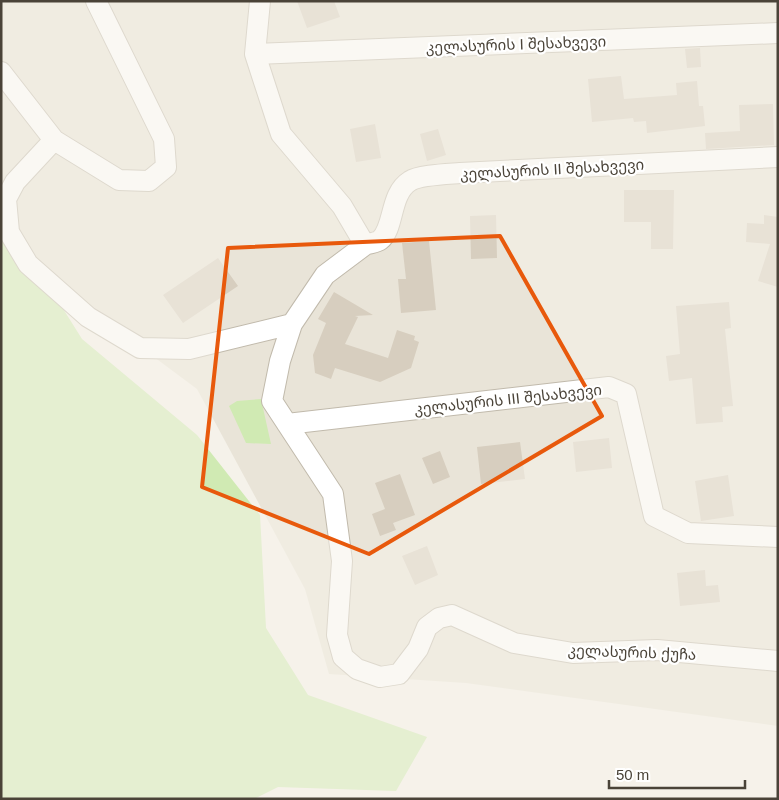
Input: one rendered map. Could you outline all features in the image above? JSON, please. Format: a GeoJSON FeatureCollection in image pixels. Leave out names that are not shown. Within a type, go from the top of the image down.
{"type":"FeatureCollection","features":[{"type":"Feature","properties":{"kind":"street"},"geometry":{"type":"LineString","coordinates":[[1,72],[54,140],[120,180],[149,181],[166,167],[164,139],[96,1]]}},
{"type":"Feature","properties":{"kind":"street"},"geometry":{"type":"LineString","coordinates":[[260,1],[254,54],[281,134],[342,206],[365,245]]}},
{"type":"Feature","properties":{"kind":"street","name":"კელასურის I შესახვევი"},"geometry":{"type":"LineString","coordinates":[[254,54],[778,33]]}},
{"type":"Feature","properties":{"kind":"street"},"geometry":{"type":"LineString","coordinates":[[54,140],[15,182],[6,199],[9,232],[28,264],[88,317],[140,348],[189,349],[292,324]]}},
{"type":"Feature","properties":{"kind":"street","name":"კელასურის II შესახვევი"},"geometry":{"type":"LineString","coordinates":[[365,245],[379,240],[387,231],[392,208],[404,187],[411,180],[460,173],[778,157]]}},
{"type":"Feature","properties":{"kind":"street","name":"კელასურის ქუჩა"},"geometry":{"type":"LineString","coordinates":[[365,245],[325,275],[292,324],[280,361],[272,401],[333,494],[342,562],[337,635],[343,657],[357,669],[380,677],[399,674],[418,648],[427,627],[439,618],[452,615],[514,643],[573,653],[657,650],[778,661]]}},
{"type":"Feature","properties":{"kind":"street","name":"კელასურის III შესახვევი"},"geometry":{"type":"LineString","coordinates":[[287,424],[609,388],[626,394],[654,516],[688,533],[778,537]]}},
{"type":"Feature","properties":{"kind":"highlighted area"},"geometry":{"type":"Polygon","coordinates":[[[500,236],[602,416],[369,554],[202,487],[228,248],[500,236]]]}},
{"type":"Feature","properties":{"kind":"shaded area"},"geometry":{"type":"Polygon","coordinates":[[[1,1],[778,1],[778,726],[466,683],[329,674],[305,589],[197,389],[1,243],[1,1]]]}},
{"type":"Feature","properties":{"kind":"green space"},"geometry":{"type":"Polygon","coordinates":[[[1,210],[82,339],[197,435],[260,515],[266,628],[308,695],[427,737],[396,791],[278,787],[254,799],[1,799],[1,210]]]}},
{"type":"Feature","properties":{"kind":"green space"},"geometry":{"type":"Polygon","coordinates":[[[261,399],[271,444],[246,443],[229,406],[237,401],[261,399]]]}},
{"type":"Feature","properties":{"kind":"building"},"geometry":{"type":"Polygon","coordinates":[[[297,1],[334,1],[340,17],[307,28],[297,1]]]}},
{"type":"Feature","properties":{"kind":"building"},"geometry":{"type":"Polygon","coordinates":[[[700,48],[701,67],[687,68],[685,49],[700,48]]]}},
{"type":"Feature","properties":{"kind":"building"},"geometry":{"type":"Polygon","coordinates":[[[621,76],[624,99],[677,95],[676,83],[697,81],[699,106],[703,106],[705,126],[647,133],[646,121],[634,122],[633,118],[592,122],[588,79],[621,76]]]}},
{"type":"Feature","properties":{"kind":"building"},"geometry":{"type":"Polygon","coordinates":[[[773,104],[774,145],[706,149],[705,133],[740,131],[739,105],[773,104]]]}},
{"type":"Feature","properties":{"kind":"building"},"geometry":{"type":"Polygon","coordinates":[[[375,124],[381,158],[356,162],[350,129],[375,124]]]}},
{"type":"Feature","properties":{"kind":"building"},"geometry":{"type":"Polygon","coordinates":[[[438,129],[446,155],[427,161],[420,134],[438,129]]]}},
{"type":"Feature","properties":{"kind":"building"},"geometry":{"type":"Polygon","coordinates":[[[624,190],[674,190],[673,249],[651,249],[651,222],[624,222],[624,190]]]}},
{"type":"Feature","properties":{"kind":"building"},"geometry":{"type":"Polygon","coordinates":[[[496,215],[497,258],[471,259],[470,216],[496,215]]]}},
{"type":"Feature","properties":{"kind":"building"},"geometry":{"type":"Polygon","coordinates":[[[764,215],[778,217],[778,287],[758,281],[770,244],[746,242],[747,223],[764,224],[764,215]]]}},
{"type":"Feature","properties":{"kind":"building"},"geometry":{"type":"Polygon","coordinates":[[[429,241],[436,310],[401,313],[398,279],[406,279],[402,243],[429,241]]]}},
{"type":"Feature","properties":{"kind":"building"},"geometry":{"type":"Polygon","coordinates":[[[218,258],[238,286],[183,323],[163,295],[218,258]]]}},
{"type":"Feature","properties":{"kind":"building"},"geometry":{"type":"Polygon","coordinates":[[[334,292],[373,315],[355,316],[358,317],[345,344],[388,358],[397,330],[415,336],[414,340],[419,342],[411,368],[380,382],[335,368],[331,379],[315,373],[313,355],[326,323],[318,319],[334,292]]]}},
{"type":"Feature","properties":{"kind":"building"},"geometry":{"type":"Polygon","coordinates":[[[729,302],[731,328],[725,329],[733,406],[722,407],[723,422],[696,424],[692,378],[669,381],[666,356],[680,354],[676,306],[729,302]]]}},
{"type":"Feature","properties":{"kind":"building"},"geometry":{"type":"Polygon","coordinates":[[[609,438],[612,468],[576,472],[573,442],[609,438]]]}},
{"type":"Feature","properties":{"kind":"building"},"geometry":{"type":"Polygon","coordinates":[[[520,442],[525,479],[481,484],[477,447],[520,442]]]}},
{"type":"Feature","properties":{"kind":"building"},"geometry":{"type":"Polygon","coordinates":[[[440,451],[450,477],[433,484],[422,458],[440,451]]]}},
{"type":"Feature","properties":{"kind":"building"},"geometry":{"type":"Polygon","coordinates":[[[400,474],[415,515],[393,523],[396,530],[380,536],[372,514],[385,509],[375,483],[400,474]]]}},
{"type":"Feature","properties":{"kind":"building"},"geometry":{"type":"Polygon","coordinates":[[[728,475],[734,516],[701,521],[695,481],[728,475]]]}},
{"type":"Feature","properties":{"kind":"building"},"geometry":{"type":"Polygon","coordinates":[[[427,546],[438,575],[415,585],[402,556],[427,546]]]}},
{"type":"Feature","properties":{"kind":"building"},"geometry":{"type":"Polygon","coordinates":[[[705,570],[706,586],[718,585],[720,602],[680,606],[677,573],[705,570]]]}}]}
